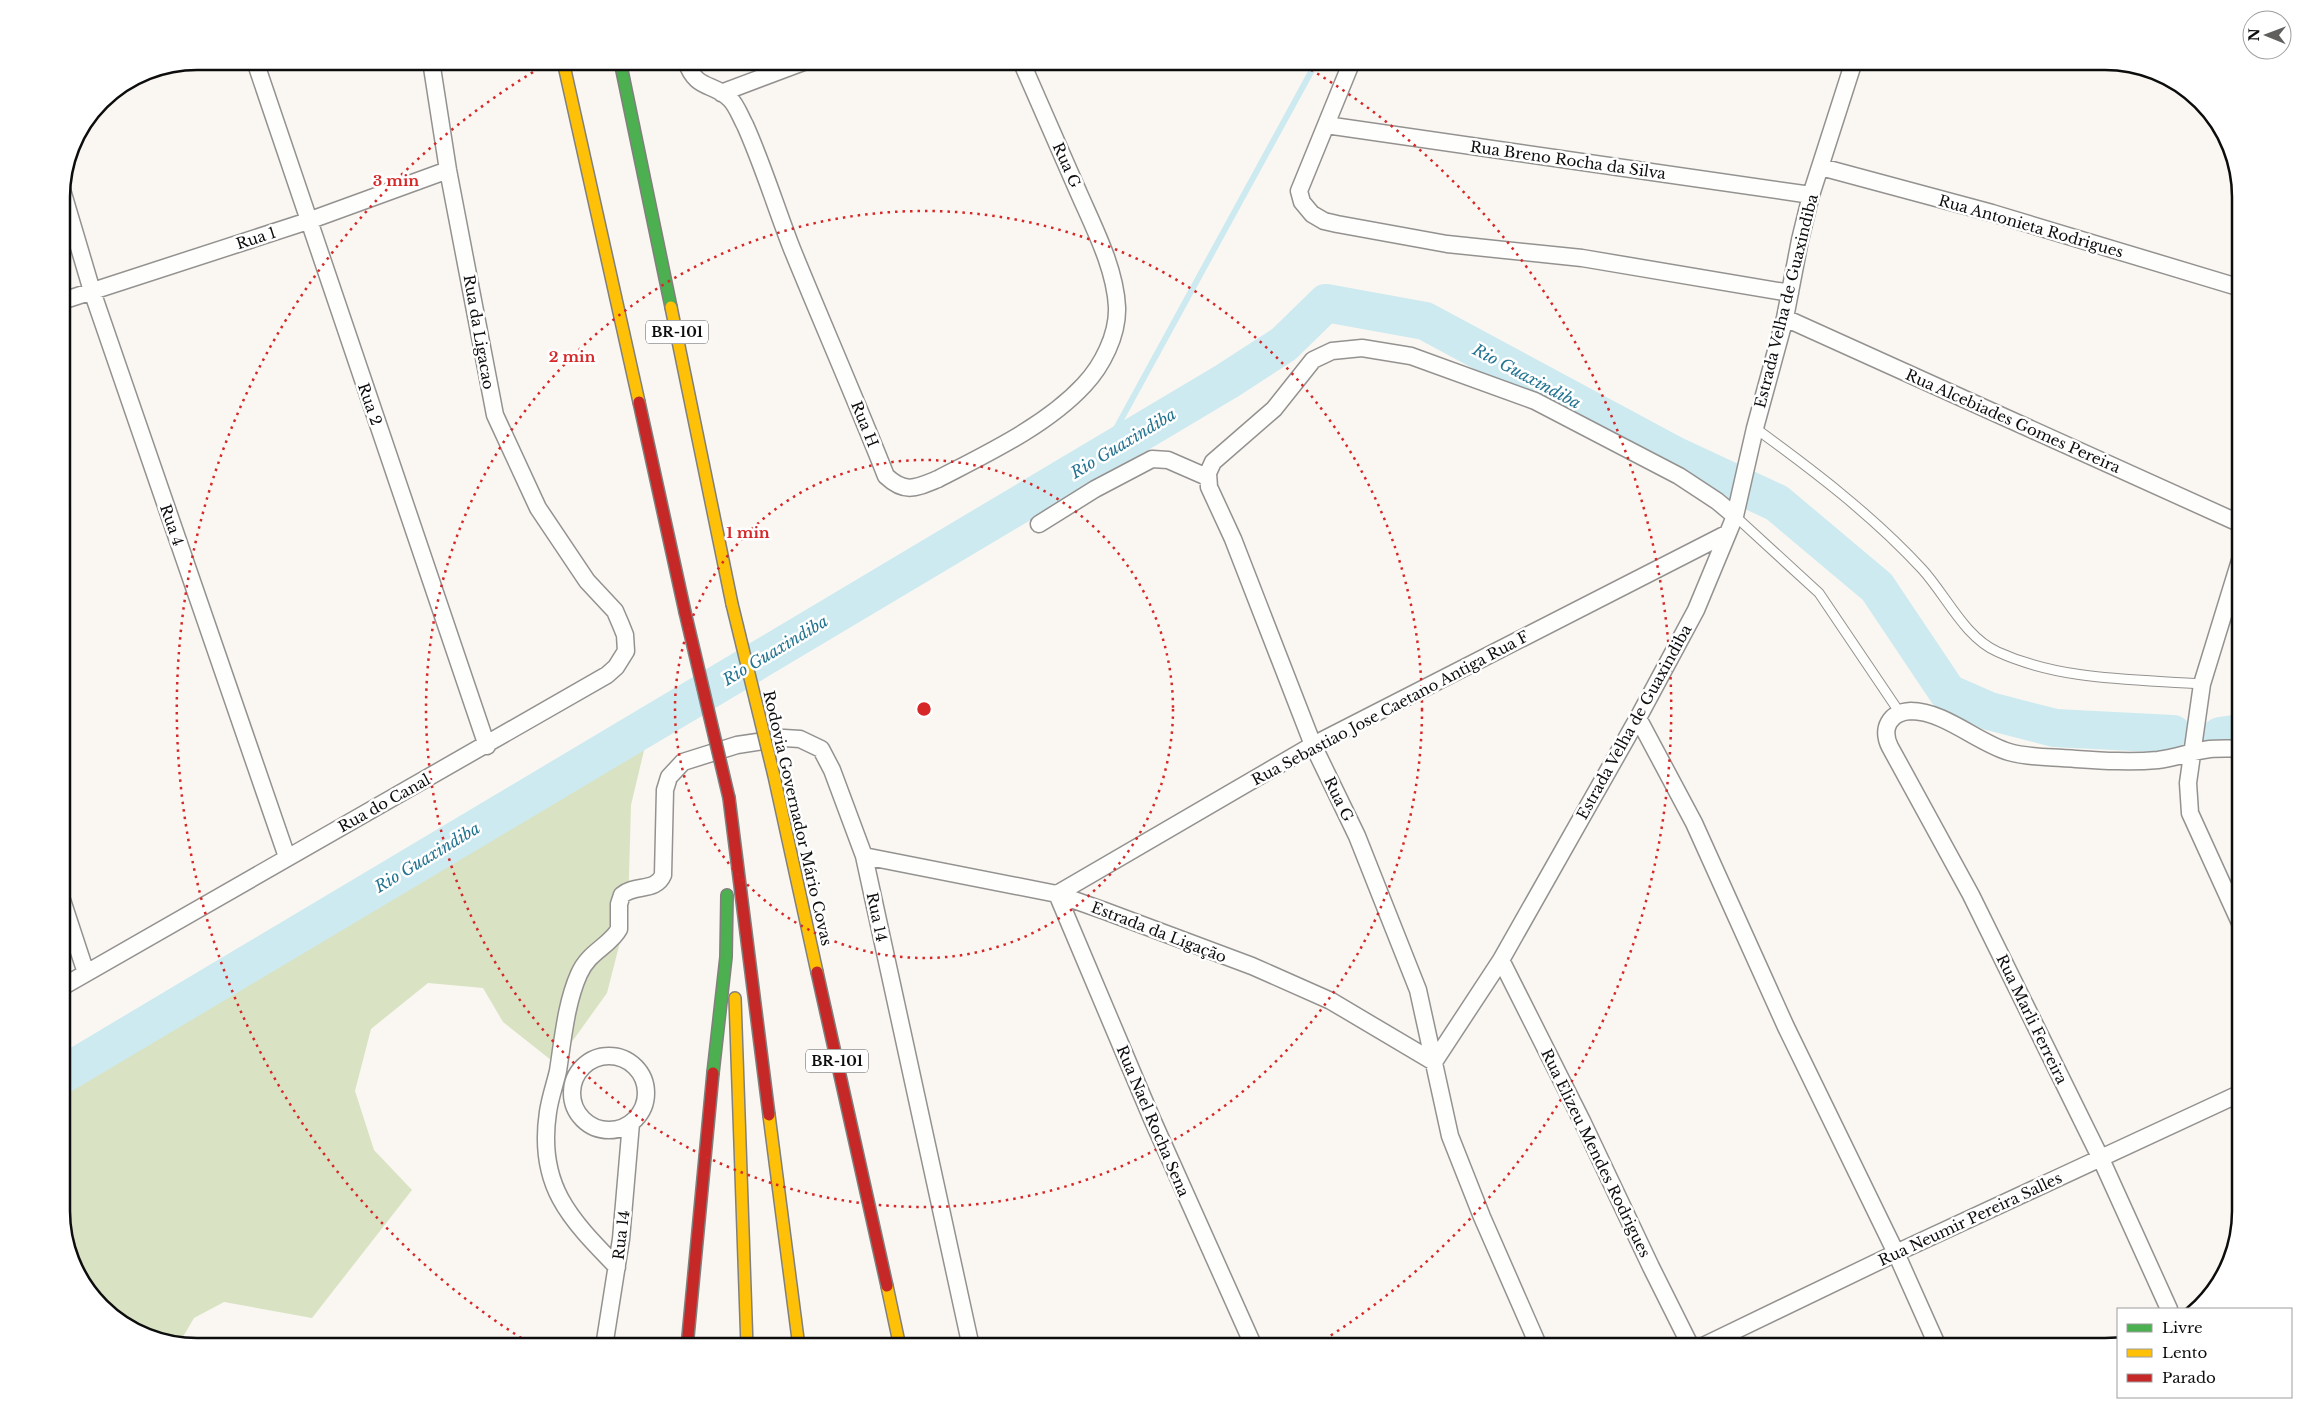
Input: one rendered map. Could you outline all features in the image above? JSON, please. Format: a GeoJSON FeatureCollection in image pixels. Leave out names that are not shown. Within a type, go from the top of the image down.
{"type":"FeatureCollection","features":[{"type":"Feature","properties":{"kind":"highway","name":"BR-101"},"geometry":{"type":"LineString","coordinates":[[565,70],[597,206],[685,612],[729,798],[798,1338]]}},
{"type":"Feature","properties":{"kind":"highway","name":"Rodovia Governador Mário Covas"},"geometry":{"type":"LineString","coordinates":[[622,70],[732,604],[774,776],[898,1338]]}},
{"type":"Feature","properties":{"kind":"highway","name":"BR-101"},"geometry":{"type":"LineString","coordinates":[[688,1338],[708,1120],[726,957],[729,798]]}},
{"type":"Feature","properties":{"kind":"highway","name":"BR-101"},"geometry":{"type":"LineString","coordinates":[[729,798],[746,1338]]}},
{"type":"Feature","properties":{"kind":"street","name":"Rua 2"},"geometry":{"type":"LineString","coordinates":[[258,70],[487,746]]}},
{"type":"Feature","properties":{"kind":"street","name":"Rua da Ligacao"},"geometry":{"type":"LineString","coordinates":[[431,70],[448,170],[495,415],[538,508],[587,581]]}},
{"type":"Feature","properties":{"kind":"street","name":"Rua H"},"geometry":{"type":"LineString","coordinates":[[689,70],[700,84],[720,93],[735,105],[746,128],[792,249],[886,476],[900,487],[920,487],[993,449],[1040,422],[1084,386],[1105,355],[1117,319],[1117,306],[1110,270]]}},
{"type":"Feature","properties":{"kind":"street"},"geometry":{"type":"LineString","coordinates":[[720,93],[782,70]]}},
{"type":"Feature","properties":{"kind":"street","name":"Rua G"},"geometry":{"type":"LineString","coordinates":[[1025,70],[1093,224],[1110,270]]}},
{"type":"Feature","properties":{"kind":"street"},"geometry":{"type":"LineString","coordinates":[[1348,70],[1299,190],[1305,207],[1324,221],[1446,244],[1582,258],[1790,293]]}},
{"type":"Feature","properties":{"kind":"street","name":"Estrada Velha de Guaxindiba"},"geometry":{"type":"LineString","coordinates":[[1434,1062],[1501,960],[1638,718],[1696,610],[1735,516],[1755,428],[1785,318],[1811,195],[1851,70]]}},
{"type":"Feature","properties":{"kind":"street","name":"Rua Breno Rocha da Silva"},"geometry":{"type":"LineString","coordinates":[[1326,125],[1811,195]]}},
{"type":"Feature","properties":{"kind":"street","name":"Rua Antonieta Rodrigues"},"geometry":{"type":"LineString","coordinates":[[1821,167],[2002,216],[2232,286]]}},
{"type":"Feature","properties":{"kind":"street","name":"Rua 1"},"geometry":{"type":"LineString","coordinates":[[70,298],[308,221],[448,170]]}},
{"type":"Feature","properties":{"kind":"street","name":"Rua 4"},"geometry":{"type":"LineString","coordinates":[[70,217],[92,291],[286,858]]}},
{"type":"Feature","properties":{"kind":"street","name":"Rua Alcebiades Gomes Pereira"},"geometry":{"type":"LineString","coordinates":[[1785,318],[2232,520]]}},
{"type":"Feature","properties":{"kind":"street"},"geometry":{"type":"LineString","coordinates":[[1039,524],[1095,490],[1152,460],[1168,460],[1207,477],[1213,462],[1274,409],[1313,360],[1332,351],[1362,348],[1411,356],[1535,401],[1679,476],[1717,501],[1735,516]]}},
{"type":"Feature","properties":{"kind":"street","name":"Rua G"},"geometry":{"type":"LineString","coordinates":[[1207,477],[1209,487],[1233,538],[1313,745],[1357,836],[1418,990],[1434,1062]]}},
{"type":"Feature","properties":{"kind":"street","name":"Rua Sebastiao Jose Caetano Antiga Rua F"},"geometry":{"type":"LineString","coordinates":[[1057,894],[1313,745],[1728,533]]}},
{"type":"Feature","properties":{"kind":"street","name":"Rua do Canal"},"geometry":{"type":"LineString","coordinates":[[70,982],[286,858],[487,746],[607,675],[622,658],[626,644],[615,612],[587,581]]}},
{"type":"Feature","properties":{"kind":"street"},"geometry":{"type":"LineString","coordinates":[[2232,586],[2202,684],[2188,783],[2190,813],[2232,905]]}},
{"type":"Feature","properties":{"kind":"street"},"geometry":{"type":"LineString","coordinates":[[1900,713],[1910,711],[1928,714],[2010,752],[2035,756],[2116,762],[2158,760],[2209,750],[2232,749]]}},
{"type":"Feature","properties":{"kind":"street","name":"Rua Marli Ferreira"},"geometry":{"type":"LineString","coordinates":[[1900,713],[1888,722],[1886,733],[1893,754],[1971,895],[2101,1159],[2169,1308]]}},
{"type":"Feature","properties":{"kind":"street"},"geometry":{"type":"LineString","coordinates":[[1638,718],[1694,823],[1786,1027],[1896,1253],[1934,1338]]}},
{"type":"Feature","properties":{"kind":"street","name":"Rua 14"},"geometry":{"type":"LineString","coordinates":[[617,1267],[570,1216],[555,1188],[546,1165],[545,1143],[548,1112],[572,995],[579,974],[592,954],[620,929],[619,904],[622,895],[634,889],[656,884],[663,875],[665,790],[673,771],[683,762],[737,745],[784,738],[800,739],[821,749],[832,770],[864,856],[969,1338]]}},
{"type":"Feature","properties":{"kind":"street","name":"Estrada da Ligação"},"geometry":{"type":"LineString","coordinates":[[864,856],[1057,894],[1252,966],[1331,1001],[1434,1062]]}},
{"type":"Feature","properties":{"kind":"street","name":"Rua Nael Rocha Sena"},"geometry":{"type":"LineString","coordinates":[[1057,894],[1152,1119],[1250,1338]]}},
{"type":"Feature","properties":{"kind":"street"},"geometry":{"type":"LineString","coordinates":[[70,924],[86,973]]}},
{"type":"Feature","properties":{"kind":"street","name":"Rua Elizeu Mendes Rodrigues"},"geometry":{"type":"LineString","coordinates":[[1501,960],[1582,1121],[1650,1268],[1685,1338]]}},
{"type":"Feature","properties":{"kind":"street"},"geometry":{"type":"LineString","coordinates":[[602,1056],[615,1056],[627,1060],[637,1067],[644,1078],[647,1090],[645,1103],[640,1114],[631,1123],[620,1129],[596,1128],[586,1122],[578,1113],[573,1102],[572,1090],[575,1078],[591,1060],[602,1056]]}},
{"type":"Feature","properties":{"kind":"street"},"geometry":{"type":"LineString","coordinates":[[1434,1062],[1450,1136],[1482,1217],[1535,1338]]}},
{"type":"Feature","properties":{"kind":"street","name":"Rua Neumir Pereira Salles"},"geometry":{"type":"LineString","coordinates":[[1720,1338],[1896,1253],[2232,1098]]}},
{"type":"Feature","properties":{"kind":"street","name":"Rua 14"},"geometry":{"type":"LineString","coordinates":[[605,1338],[627,1187],[631,1123]]}},
{"type":"Feature","properties":{"kind":"lane"},"geometry":{"type":"LineString","coordinates":[[1755,428],[1839,490],[1922,569],[1972,632],[1996,652],[2036,667],[2094,677],[2202,684]]}},
{"type":"Feature","properties":{"kind":"lane"},"geometry":{"type":"LineString","coordinates":[[1735,516],[1819,594],[1900,713]]}},
{"type":"Feature","properties":{"kind":"green space"},"geometry":{"type":"Polygon","coordinates":[[[647,738],[631,805],[628,911],[607,993],[556,1064],[503,1022],[483,988],[428,983],[371,1029],[355,1091],[374,1150],[412,1190],[312,1318],[224,1302],[194,1318],[183,1337],[180,1337],[164,1334],[133,1321],[107,1301],[87,1275],[72,1236],[70,1219],[70,1071],[600,754],[647,738]]]}},
{"type":"Feature","properties":{"kind":"waterway"},"geometry":{"type":"LineString","coordinates":[[1101,456],[1312,70]]}},
{"type":"Feature","properties":{"kind":"waterway","name":"Rio Guaxindiba"},"geometry":{"type":"LineString","coordinates":[[70,1070],[1227,381],[1284,344],[1326,303],[1425,321],[1674,455],[1777,503],[1877,587],[1948,693],[1989,711],[2055,728],[2173,734]]}},
{"type":"Feature","properties":{"kind":"waterway","name":"Rio Guaxindiba"},"geometry":{"type":"LineString","coordinates":[[2220,736],[2232,734]]}},
{"type":"Feature","properties":{"kind":"traffic: fast"},"geometry":{"type":"LineString","coordinates":[[622,70],[671,307]]}},
{"type":"Feature","properties":{"kind":"traffic: fast"},"geometry":{"type":"LineString","coordinates":[[713,1073],[726,957],[727,895]]}},
{"type":"Feature","properties":{"kind":"traffic: slow"},"geometry":{"type":"LineString","coordinates":[[565,70],[639,402]]}},
{"type":"Feature","properties":{"kind":"traffic: slow"},"geometry":{"type":"LineString","coordinates":[[671,307],[732,604]]}},
{"type":"Feature","properties":{"kind":"traffic: slow"},"geometry":{"type":"LineString","coordinates":[[732,604],[774,776]]}},
{"type":"Feature","properties":{"kind":"traffic: slow"},"geometry":{"type":"LineString","coordinates":[[774,776],[817,972]]}},
{"type":"Feature","properties":{"kind":"traffic: slow"},"geometry":{"type":"LineString","coordinates":[[735,998],[747,1338]]}},
{"type":"Feature","properties":{"kind":"traffic: slow"},"geometry":{"type":"LineString","coordinates":[[769,1115],[798,1338]]}},
{"type":"Feature","properties":{"kind":"traffic: slow"},"geometry":{"type":"LineString","coordinates":[[887,1286],[898,1338]]}},
{"type":"Feature","properties":{"kind":"traffic: jam"},"geometry":{"type":"LineString","coordinates":[[639,402],[685,612]]}},
{"type":"Feature","properties":{"kind":"traffic: jam"},"geometry":{"type":"LineString","coordinates":[[685,612],[729,798]]}},
{"type":"Feature","properties":{"kind":"traffic: jam"},"geometry":{"type":"LineString","coordinates":[[729,798],[769,1115]]}},
{"type":"Feature","properties":{"kind":"traffic: jam"},"geometry":{"type":"LineString","coordinates":[[817,972],[887,1286]]}},
{"type":"Feature","properties":{"kind":"traffic: jam"},"geometry":{"type":"LineString","coordinates":[[688,1338],[713,1073]]}}]}
